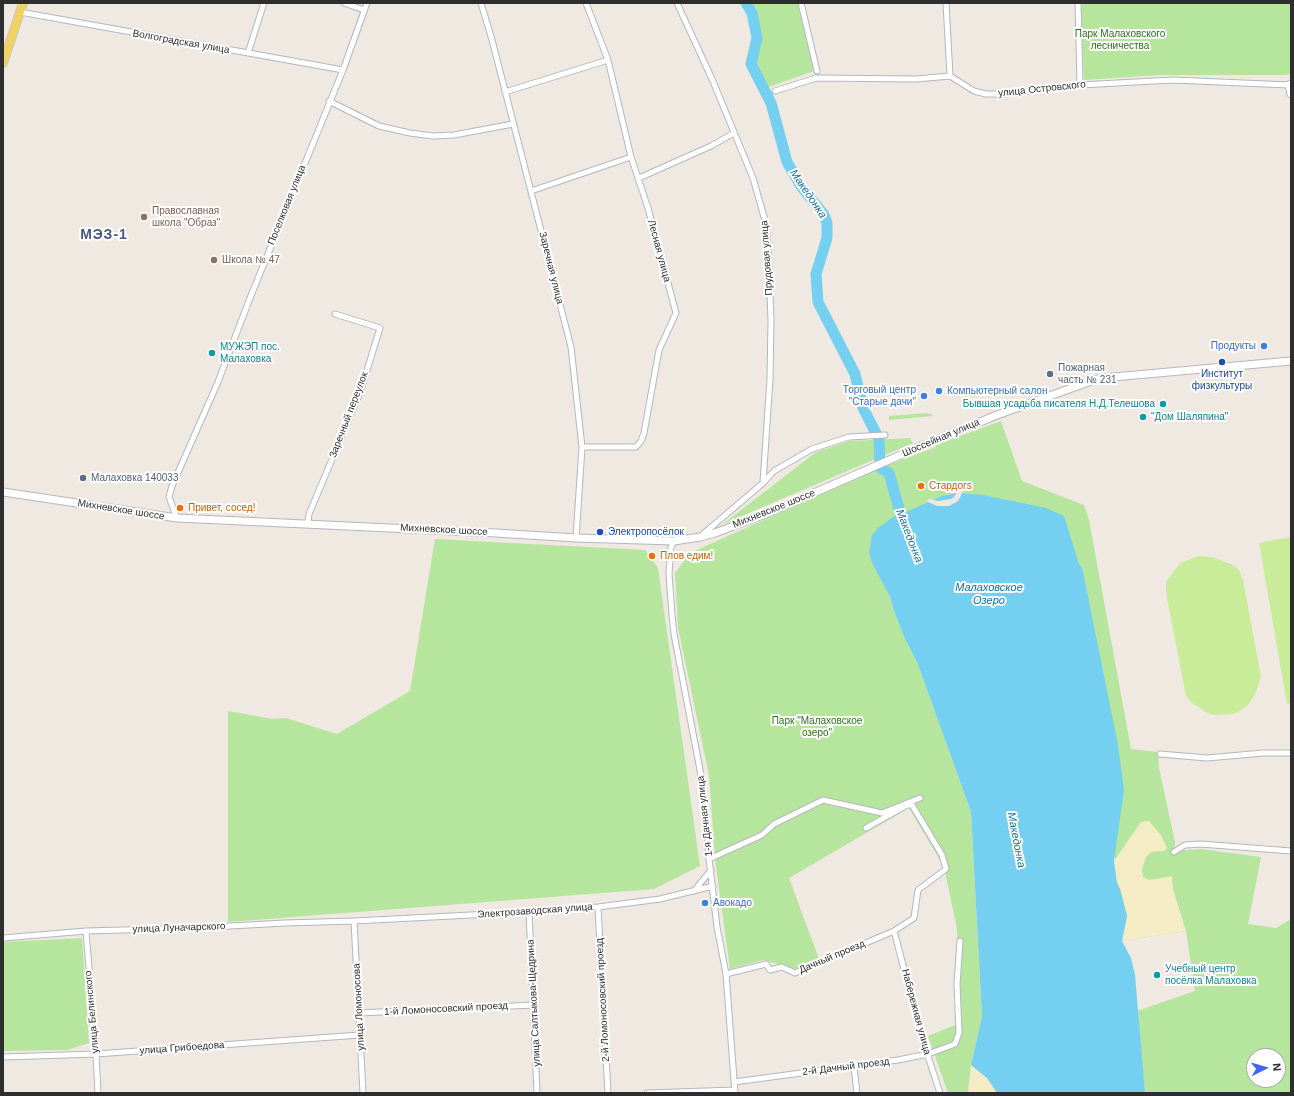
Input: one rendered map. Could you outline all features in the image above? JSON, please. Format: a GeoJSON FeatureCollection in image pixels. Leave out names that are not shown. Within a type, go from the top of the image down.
{"type":"FeatureCollection","features":[{"type":"Feature","properties":{"kind":"main road"},"geometry":{"type":"LineString","coordinates":[[3,63],[23,3]]}},
{"type":"Feature","properties":{"kind":"main road"},"geometry":{"type":"LineString","coordinates":[[1290,85],[1291,94]]}},
{"type":"Feature","properties":{"kind":"main road","name":"Шоссейная улица"},"geometry":{"type":"LineString","coordinates":[[872,467],[997,415],[1102,378],[1291,361]]}},
{"type":"Feature","properties":{"kind":"main road","name":"Михневское шоссе"},"geometry":{"type":"LineString","coordinates":[[3,492],[177,518],[489,532],[576,538],[674,541],[715,533],[768,513],[872,467]]}},
{"type":"Feature","properties":{"kind":"street"},"geometry":{"type":"LineString","coordinates":[[248,53],[264,3]]}},
{"type":"Feature","properties":{"kind":"street"},"geometry":{"type":"LineString","coordinates":[[344,3],[364,10]]}},
{"type":"Feature","properties":{"kind":"street","name":"Поселковая улица"},"geometry":{"type":"LineString","coordinates":[[177,518],[169,497],[172,486],[218,382],[250,298],[329,101],[343,70],[367,3]]}},
{"type":"Feature","properties":{"kind":"street","name":"Заречная улица"},"geometry":{"type":"LineString","coordinates":[[481,3],[571,347],[582,447],[576,538]]}},
{"type":"Feature","properties":{"kind":"street","name":"Лесная улица"},"geometry":{"type":"LineString","coordinates":[[582,447],[636,447],[641,441],[644,433],[660,350],[676,313],[639,178],[631,157],[608,60],[586,3]]}},
{"type":"Feature","properties":{"kind":"street","name":"Прудовая улица"},"geometry":{"type":"LineString","coordinates":[[677,3],[712,79],[753,178],[762,207],[768,240],[771,320],[770,372],[763,483]]}},
{"type":"Feature","properties":{"kind":"street"},"geometry":{"type":"LineString","coordinates":[[801,3],[817,71]]}},
{"type":"Feature","properties":{"kind":"street"},"geometry":{"type":"LineString","coordinates":[[775,91],[816,78],[916,79],[950,76],[946,3]]}},
{"type":"Feature","properties":{"kind":"street"},"geometry":{"type":"LineString","coordinates":[[1078,3],[1080,85]]}},
{"type":"Feature","properties":{"kind":"street","name":"Волгоградская улица"},"geometry":{"type":"LineString","coordinates":[[20,12],[343,70]]}},
{"type":"Feature","properties":{"kind":"street"},"geometry":{"type":"LineString","coordinates":[[505,92],[608,60]]}},
{"type":"Feature","properties":{"kind":"street","name":"улица Островского"},"geometry":{"type":"LineString","coordinates":[[950,76],[974,90],[986,94],[1006,94],[1080,85],[1173,80],[1290,85]]}},
{"type":"Feature","properties":{"kind":"street"},"geometry":{"type":"LineString","coordinates":[[329,101],[379,126],[433,136],[454,136],[513,124]]}},
{"type":"Feature","properties":{"kind":"street"},"geometry":{"type":"LineString","coordinates":[[639,178],[711,146],[734,133]]}},
{"type":"Feature","properties":{"kind":"street"},"geometry":{"type":"LineString","coordinates":[[531,191],[631,157]]}},
{"type":"Feature","properties":{"kind":"street","name":"Заречный переулок"},"geometry":{"type":"LineString","coordinates":[[308,523],[309,514],[360,393],[380,328],[335,314]]}},
{"type":"Feature","properties":{"kind":"street"},"geometry":{"type":"LineString","coordinates":[[700,537],[763,483],[774,471],[812,449],[848,437],[885,435]]}},
{"type":"Feature","properties":{"kind":"street","name":"1-я Дачная улица"},"geometry":{"type":"LineString","coordinates":[[674,541],[671,547],[669,574],[673,621],[701,775],[717,928],[726,974],[735,1091]]}},
{"type":"Feature","properties":{"kind":"street"},"geometry":{"type":"LineString","coordinates":[[1160,754],[1207,758],[1264,753],[1291,753]]}},
{"type":"Feature","properties":{"kind":"street"},"geometry":{"type":"LineString","coordinates":[[709,859],[762,835],[774,824],[823,800],[882,813],[920,798]]}},
{"type":"Feature","properties":{"kind":"street"},"geometry":{"type":"LineString","coordinates":[[866,828],[906,805],[912,805],[942,855],[946,869],[918,890],[914,918],[894,931]]}},
{"type":"Feature","properties":{"kind":"street"},"geometry":{"type":"LineString","coordinates":[[1174,852],[1186,845],[1200,844],[1291,851]]}},
{"type":"Feature","properties":{"kind":"street"},"geometry":{"type":"LineString","coordinates":[[694,891],[711,870]]}},
{"type":"Feature","properties":{"kind":"street","name":"Электрозаводская улица"},"geometry":{"type":"LineString","coordinates":[[354,921],[598,907],[660,899],[713,886]]}},
{"type":"Feature","properties":{"kind":"street","name":"2-й Ломоносовский проезд"},"geometry":{"type":"LineString","coordinates":[[598,907],[608,1093]]}},
{"type":"Feature","properties":{"kind":"street","name":"улица Салтыкова-Щедрина"},"geometry":{"type":"LineString","coordinates":[[529,912],[538,1091]]}},
{"type":"Feature","properties":{"kind":"street","name":"улица Луначарского"},"geometry":{"type":"LineString","coordinates":[[3,938],[86,931],[354,921]]}},
{"type":"Feature","properties":{"kind":"street","name":"улица Ломоносова"},"geometry":{"type":"LineString","coordinates":[[354,921],[363,1093]]}},
{"type":"Feature","properties":{"kind":"street","name":"улица Белинского"},"geometry":{"type":"LineString","coordinates":[[86,931],[98,1093]]}},
{"type":"Feature","properties":{"kind":"street","name":"Дачный проезд"},"geometry":{"type":"LineString","coordinates":[[726,974],[766,964],[770,970],[782,967],[795,973],[894,931]]}},
{"type":"Feature","properties":{"kind":"street","name":"Набережная улица"},"geometry":{"type":"LineString","coordinates":[[894,931],[940,1093]]}},
{"type":"Feature","properties":{"kind":"street","name":"2-й Дачный проезд"},"geometry":{"type":"LineString","coordinates":[[734,1082],[898,1060],[928,1054],[955,1044],[959,1033],[957,984],[960,942]]}},
{"type":"Feature","properties":{"kind":"street","name":"1-й Ломоносовский проезд"},"geometry":{"type":"LineString","coordinates":[[359,1013],[534,1005]]}},
{"type":"Feature","properties":{"kind":"street","name":"улица Грибоедова"},"geometry":{"type":"LineString","coordinates":[[3,1057],[96,1054],[360,1035]]}},
{"type":"Feature","properties":{"kind":"street"},"geometry":{"type":"LineString","coordinates":[[854,1066],[857,1093]]}},
{"type":"Feature","properties":{"kind":"street"},"geometry":{"type":"LineString","coordinates":[[538,1091],[543,1093]]}},
{"type":"Feature","properties":{"kind":"street"},"geometry":{"type":"LineString","coordinates":[[646,1093],[735,1091]]}},
{"type":"Feature","properties":{"kind":"green space"},"geometry":{"type":"Polygon","coordinates":[[[750,3],[798,3],[814,71],[766,88],[753,64],[759,38],[755,12],[750,3]]]}},
{"type":"Feature","properties":{"kind":"green space","name":"Парк Малаховского лесничества"},"geometry":{"type":"Polygon","coordinates":[[[1081,3],[1291,3],[1291,74],[1161,75],[1084,80],[1081,3]]]}},
{"type":"Feature","properties":{"kind":"green space"},"geometry":{"type":"Polygon","coordinates":[[[927,413],[932,414],[932,416],[889,420],[889,416],[927,413]]]}},
{"type":"Feature","properties":{"kind":"green space","name":"Парк \"Малаховское озеро\""},"geometry":{"type":"Polygon","coordinates":[[[1001,421],[1022,481],[1084,505],[1089,520],[1131,749],[1158,752],[1159,768],[1175,842],[1174,851],[1200,849],[1261,857],[1248,924],[1276,928],[1291,919],[1291,1093],[1145,1093],[1137,1011],[1195,991],[1186,931],[1122,941],[1115,858],[1082,567],[1079,564],[931,501],[908,511],[900,512],[873,565],[890,597],[904,637],[917,662],[971,812],[982,1016],[971,1065],[987,1078],[997,1093],[948,1093],[928,1036],[960,1023],[957,929],[944,867],[909,808],[789,878],[819,959],[796,969],[763,960],[730,969],[715,859],[709,775],[678,628],[675,573],[690,553],[880,468],[936,447],[936,445],[1001,421]]]}},
{"type":"Feature","properties":{"kind":"green space"},"geometry":{"type":"Polygon","coordinates":[[[910,438],[913,443],[723,524],[816,452],[850,441],[910,438]]]}},
{"type":"Feature","properties":{"kind":"green space"},"geometry":{"type":"Polygon","coordinates":[[[1291,537],[1291,703],[1287,704],[1259,543],[1291,537]]]}},
{"type":"Feature","properties":{"kind":"green space"},"geometry":{"type":"Polygon","coordinates":[[[435,539],[645,550],[658,568],[700,866],[654,889],[228,922],[228,711],[273,719],[286,718],[337,734],[410,691],[435,539]]]}},
{"type":"Feature","properties":{"kind":"green space"},"geometry":{"type":"Polygon","coordinates":[[[1199,556],[1212,557],[1231,564],[1239,570],[1243,580],[1261,677],[1255,694],[1249,704],[1233,714],[1214,715],[1206,712],[1192,703],[1186,696],[1166,593],[1166,582],[1180,563],[1199,556]]]}},
{"type":"Feature","properties":{"kind":"green space"},"geometry":{"type":"Polygon","coordinates":[[[82,938],[89,1043],[67,1050],[3,1051],[3,942],[82,938]]]}},
{"type":"Feature","properties":{"kind":"sand"},"geometry":{"type":"Polygon","coordinates":[[[1149,821],[1161,835],[1167,848],[1164,851],[1151,852],[1146,857],[1142,870],[1143,877],[1150,880],[1172,876],[1173,889],[1186,931],[1122,941],[1127,916],[1117,883],[1114,861],[1141,822],[1149,821]]]}},
{"type":"Feature","properties":{"kind":"sand"},"geometry":{"type":"Polygon","coordinates":[[[971,1065],[987,1078],[997,1093],[969,1093],[968,1090],[971,1065]]]}},
{"type":"Feature","properties":{"kind":"water","name":"Малаховское Озеро"},"geometry":{"type":"Polygon","coordinates":[[[959,493],[983,495],[1046,508],[1064,516],[1079,564],[1082,567],[1118,745],[1124,790],[1114,861],[1117,883],[1127,916],[1122,941],[1131,958],[1135,975],[1145,1093],[997,1093],[987,1078],[971,1065],[982,1016],[971,812],[917,662],[904,637],[890,597],[873,565],[869,553],[872,535],[878,528],[900,512],[908,511],[942,496],[959,493]]]}},
{"type":"Feature","properties":{"kind":"pier"},"geometry":{"type":"Polygon","coordinates":[[[958,491],[963,491],[958,501],[949,506],[937,506],[926,501],[930,499],[938,501],[951,499],[958,491]]]}},
{"type":"Feature","properties":{"kind":"waterway","name":"Македонка"},"geometry":{"type":"LineString","coordinates":[[746,3],[752,13],[757,38],[751,64],[771,103],[787,162],[801,186],[824,215],[827,223],[827,238],[816,274],[818,302],[855,374],[863,408],[879,439],[880,468],[889,473],[905,527]]}},
{"type":"Feature","properties":{"kind":"place","name":"Православная школа \"Образ\""},"geometry":{"type":"Point","coordinates":[144,217]}},
{"type":"Feature","properties":{"kind":"place","name":"Школа № 47"},"geometry":{"type":"Point","coordinates":[214,260]}},
{"type":"Feature","properties":{"kind":"place","name":"Продукты"},"geometry":{"type":"Point","coordinates":[1264,346]}},
{"type":"Feature","properties":{"kind":"place","name":"МУЖЭП пос. Малаховка"},"geometry":{"type":"Point","coordinates":[212,353]}},
{"type":"Feature","properties":{"kind":"place","name":"Институт физкультуры"},"geometry":{"type":"Point","coordinates":[1222,362]}},
{"type":"Feature","properties":{"kind":"place","name":"Пожарная часть № 231"},"geometry":{"type":"Point","coordinates":[1050,374]}},
{"type":"Feature","properties":{"kind":"place","name":"Компьютерный салон"},"geometry":{"type":"Point","coordinates":[939,391]}},
{"type":"Feature","properties":{"kind":"place","name":"Торговый центр \"Старые дачи\""},"geometry":{"type":"Point","coordinates":[924,396]}},
{"type":"Feature","properties":{"kind":"place","name":"Бывшая усадьба писателя Н.Д.Телешова"},"geometry":{"type":"Point","coordinates":[1163,404]}},
{"type":"Feature","properties":{"kind":"place","name":"\"Дом Шаляпина\""},"geometry":{"type":"Point","coordinates":[1143,417]}},
{"type":"Feature","properties":{"kind":"place","name":"Малаховка 140033"},"geometry":{"type":"Point","coordinates":[83,478]}},
{"type":"Feature","properties":{"kind":"place","name":"Стардогs"},"geometry":{"type":"Point","coordinates":[921,486]}},
{"type":"Feature","properties":{"kind":"place","name":"Привет, сосед!"},"geometry":{"type":"Point","coordinates":[180,508]}},
{"type":"Feature","properties":{"kind":"place","name":"Электропосёлок"},"geometry":{"type":"Point","coordinates":[600,532]}},
{"type":"Feature","properties":{"kind":"place","name":"Плов едим!"},"geometry":{"type":"Point","coordinates":[652,556]}},
{"type":"Feature","properties":{"kind":"place","name":"Авокадо"},"geometry":{"type":"Point","coordinates":[705,903]}},
{"type":"Feature","properties":{"kind":"place","name":"Учебный центр посёлка Малаховка"},"geometry":{"type":"Point","coordinates":[1157,975]}},
{"type":"Feature","properties":{"kind":"district","name":"МЭЗ-1"},"geometry":{"type":"Point","coordinates":[104,235]}}]}
